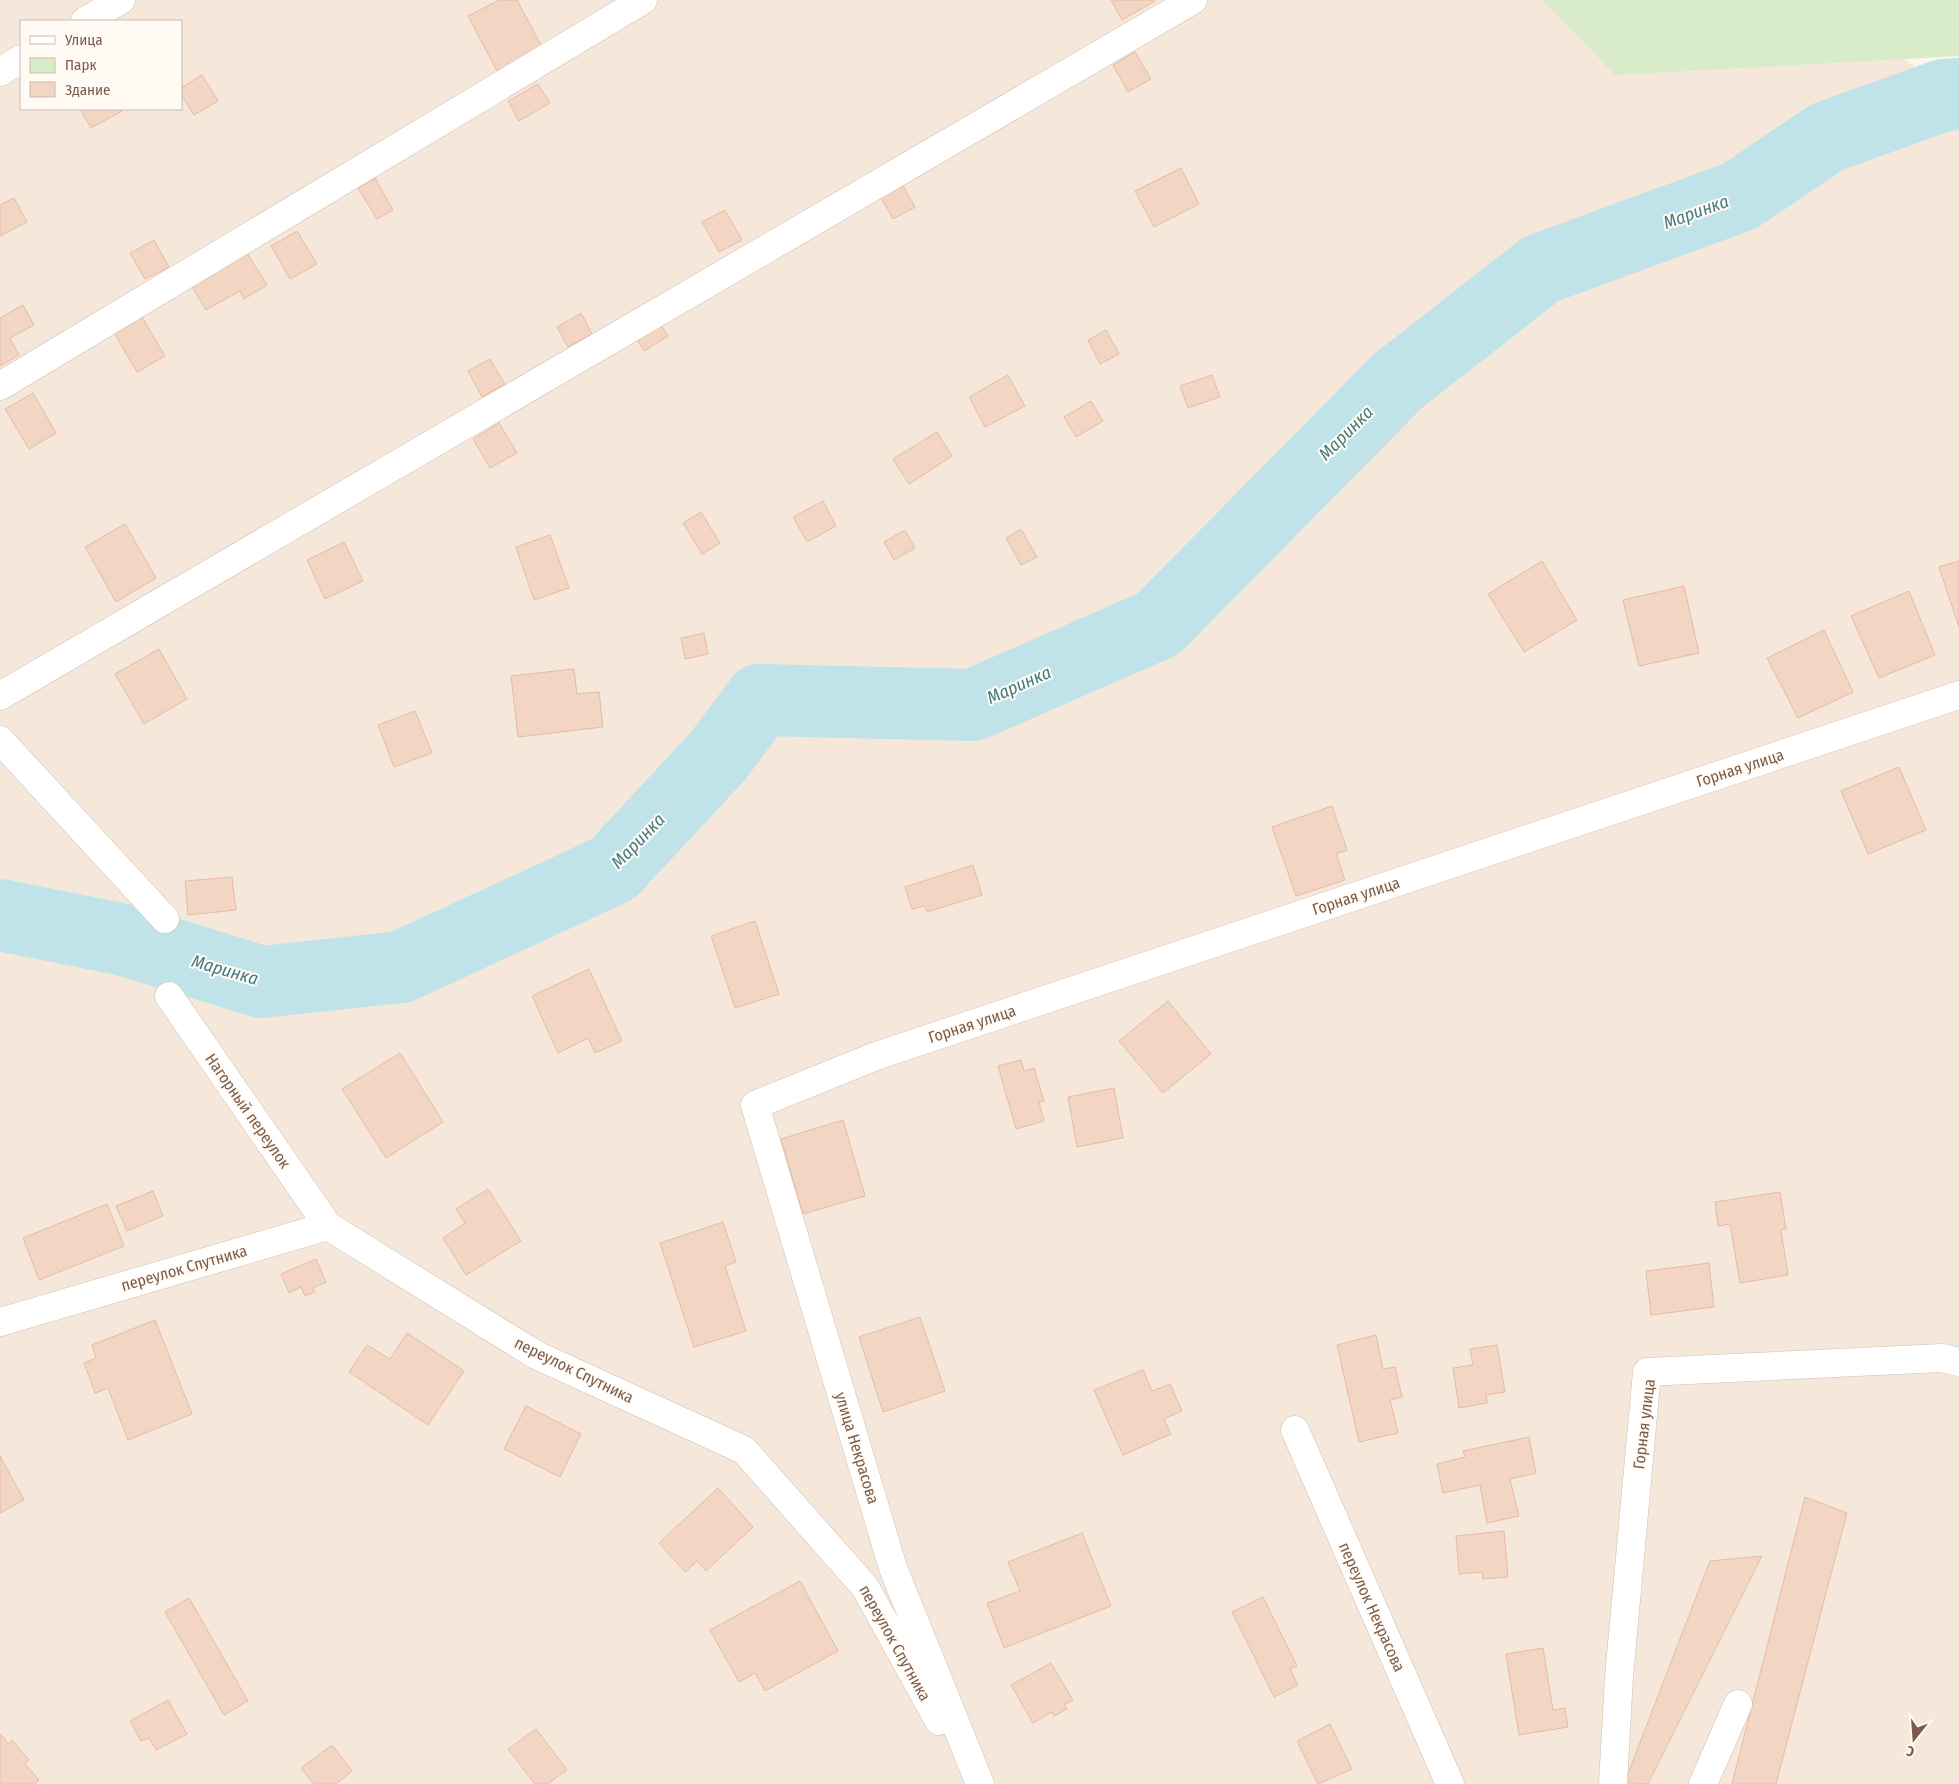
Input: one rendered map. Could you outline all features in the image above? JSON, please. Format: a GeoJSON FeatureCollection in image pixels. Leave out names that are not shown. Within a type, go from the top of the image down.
{"type":"FeatureCollection","features":[{"type":"Feature","properties":{"kind":"street"},"geometry":{"type":"LineString","coordinates":[[87,20],[121,0]]}},
{"type":"Feature","properties":{"kind":"street"},"geometry":{"type":"LineString","coordinates":[[0,386],[643,0]]}},
{"type":"Feature","properties":{"kind":"street"},"geometry":{"type":"LineString","coordinates":[[0,696],[1193,0]]}},
{"type":"Feature","properties":{"kind":"street"},"geometry":{"type":"LineString","coordinates":[[0,72],[20,60]]}},
{"type":"Feature","properties":{"kind":"street","name":"Горная улица"},"geometry":{"type":"LineString","coordinates":[[756,1105],[876,1056],[1959,694]]}},
{"type":"Feature","properties":{"kind":"street"},"geometry":{"type":"LineString","coordinates":[[0,740],[166,919]]}},
{"type":"Feature","properties":{"kind":"street","name":"Нагорный переулок"},"geometry":{"type":"LineString","coordinates":[[169,996],[328,1226]]}},
{"type":"Feature","properties":{"kind":"street","name":"улица Некрасова"},"geometry":{"type":"LineString","coordinates":[[756,1105],[893,1568],[980,1784]]}},
{"type":"Feature","properties":{"kind":"street","name":"переулок Спутника"},"geometry":{"type":"LineString","coordinates":[[0,1322],[328,1226],[536,1355],[744,1450],[865,1587],[975,1784]]}},
{"type":"Feature","properties":{"kind":"street","name":"Горная улица"},"geometry":{"type":"LineString","coordinates":[[1613,1784],[1619,1678],[1647,1372],[1942,1358],[1959,1362]]}},
{"type":"Feature","properties":{"kind":"street","name":"переулок Некрасова"},"geometry":{"type":"LineString","coordinates":[[1295,1430],[1450,1784]]}},
{"type":"Feature","properties":{"kind":"street"},"geometry":{"type":"LineString","coordinates":[[1703,1784],[1738,1704]]}},
{"type":"Feature","properties":{"kind":"shaded area"},"geometry":{"type":"Polygon","coordinates":[[[0,0],[1812,0],[1959,95],[1959,1784],[0,1784],[0,0]]]}},
{"type":"Feature","properties":{"kind":"green space"},"geometry":{"type":"Polygon","coordinates":[[[1543,0],[1959,0],[1959,56],[1615,75],[1543,0]]]}},
{"type":"Feature","properties":{"kind":"building"},"geometry":{"type":"Polygon","coordinates":[[[499,0],[517,0],[542,47],[497,71],[468,16],[499,0]]]}},
{"type":"Feature","properties":{"kind":"building"},"geometry":{"type":"Polygon","coordinates":[[[1111,0],[1154,0],[1155,1],[1122,20],[1111,0]]]}},
{"type":"Feature","properties":{"kind":"building"},"geometry":{"type":"Polygon","coordinates":[[[1135,52],[1151,79],[1128,92],[1113,65],[1135,52]]]}},
{"type":"Feature","properties":{"kind":"building"},"geometry":{"type":"Polygon","coordinates":[[[202,75],[218,101],[194,115],[182,96],[182,87],[202,75]]]}},
{"type":"Feature","properties":{"kind":"building"},"geometry":{"type":"Polygon","coordinates":[[[538,84],[550,103],[519,121],[508,101],[538,84]]]}},
{"type":"Feature","properties":{"kind":"building"},"geometry":{"type":"Polygon","coordinates":[[[81,110],[122,110],[122,111],[91,128],[81,110]]]}},
{"type":"Feature","properties":{"kind":"building"},"geometry":{"type":"Polygon","coordinates":[[[1181,168],[1199,204],[1154,227],[1135,191],[1181,168]]]}},
{"type":"Feature","properties":{"kind":"building"},"geometry":{"type":"Polygon","coordinates":[[[375,178],[393,210],[377,219],[358,188],[375,178]]]}},
{"type":"Feature","properties":{"kind":"building"},"geometry":{"type":"Polygon","coordinates":[[[902,184],[915,207],[893,219],[880,196],[902,184]]]}},
{"type":"Feature","properties":{"kind":"building"},"geometry":{"type":"Polygon","coordinates":[[[14,198],[27,222],[0,236],[0,205],[14,198]]]}},
{"type":"Feature","properties":{"kind":"building"},"geometry":{"type":"Polygon","coordinates":[[[725,210],[742,240],[719,252],[702,222],[725,210]]]}},
{"type":"Feature","properties":{"kind":"building"},"geometry":{"type":"Polygon","coordinates":[[[297,231],[317,264],[290,279],[271,246],[297,231]]]}},
{"type":"Feature","properties":{"kind":"building"},"geometry":{"type":"Polygon","coordinates":[[[154,240],[169,267],[145,279],[130,253],[154,240]]]}},
{"type":"Feature","properties":{"kind":"building"},"geometry":{"type":"Polygon","coordinates":[[[247,253],[267,285],[244,299],[240,291],[206,310],[191,285],[247,253]]]}},
{"type":"Feature","properties":{"kind":"building"},"geometry":{"type":"Polygon","coordinates":[[[23,305],[34,325],[10,338],[19,355],[0,366],[0,318],[23,305]]]}},
{"type":"Feature","properties":{"kind":"building"},"geometry":{"type":"Polygon","coordinates":[[[581,313],[592,334],[568,347],[557,327],[581,313]]]}},
{"type":"Feature","properties":{"kind":"building"},"geometry":{"type":"Polygon","coordinates":[[[142,317],[165,356],[137,372],[114,333],[142,317]]]}},
{"type":"Feature","properties":{"kind":"building"},"geometry":{"type":"Polygon","coordinates":[[[658,321],[668,336],[644,351],[635,336],[658,321]]]}},
{"type":"Feature","properties":{"kind":"building"},"geometry":{"type":"Polygon","coordinates":[[[1106,330],[1119,354],[1100,364],[1088,340],[1106,330]]]}},
{"type":"Feature","properties":{"kind":"building"},"geometry":{"type":"Polygon","coordinates":[[[490,359],[505,384],[482,397],[468,371],[490,359]]]}},
{"type":"Feature","properties":{"kind":"building"},"geometry":{"type":"Polygon","coordinates":[[[1008,375],[1025,406],[985,427],[969,397],[1008,375]]]}},
{"type":"Feature","properties":{"kind":"building"},"geometry":{"type":"Polygon","coordinates":[[[1212,375],[1220,397],[1188,408],[1180,386],[1212,375]]]}},
{"type":"Feature","properties":{"kind":"building"},"geometry":{"type":"Polygon","coordinates":[[[33,393],[56,433],[29,449],[5,409],[33,393]]]}},
{"type":"Feature","properties":{"kind":"building"},"geometry":{"type":"Polygon","coordinates":[[[1091,401],[1103,421],[1076,437],[1064,417],[1091,401]]]}},
{"type":"Feature","properties":{"kind":"building"},"geometry":{"type":"Polygon","coordinates":[[[499,423],[517,453],[490,468],[473,439],[499,423]]]}},
{"type":"Feature","properties":{"kind":"building"},"geometry":{"type":"Polygon","coordinates":[[[937,432],[952,456],[909,484],[893,459],[937,432]]]}},
{"type":"Feature","properties":{"kind":"building"},"geometry":{"type":"Polygon","coordinates":[[[823,501],[836,526],[807,542],[793,517],[823,501]]]}},
{"type":"Feature","properties":{"kind":"building"},"geometry":{"type":"Polygon","coordinates":[[[701,512],[720,543],[702,554],[683,523],[701,512]]]}},
{"type":"Feature","properties":{"kind":"building"},"geometry":{"type":"Polygon","coordinates":[[[125,524],[156,578],[116,602],[85,547],[125,524]]]}},
{"type":"Feature","properties":{"kind":"building"},"geometry":{"type":"Polygon","coordinates":[[[1021,529],[1037,557],[1021,565],[1006,538],[1021,529]]]}},
{"type":"Feature","properties":{"kind":"building"},"geometry":{"type":"Polygon","coordinates":[[[905,530],[915,548],[894,560],[884,542],[905,530]]]}},
{"type":"Feature","properties":{"kind":"building"},"geometry":{"type":"Polygon","coordinates":[[[550,535],[569,588],[534,600],[516,547],[550,535]]]}},
{"type":"Feature","properties":{"kind":"building"},"geometry":{"type":"Polygon","coordinates":[[[344,542],[363,581],[325,599],[307,560],[344,542]]]}},
{"type":"Feature","properties":{"kind":"building"},"geometry":{"type":"Polygon","coordinates":[[[1542,561],[1577,620],[1524,652],[1488,594],[1542,561]]]}},
{"type":"Feature","properties":{"kind":"building"},"geometry":{"type":"Polygon","coordinates":[[[1959,561],[1959,627],[1939,567],[1959,561]]]}},
{"type":"Feature","properties":{"kind":"building"},"geometry":{"type":"Polygon","coordinates":[[[1684,586],[1699,653],[1639,666],[1623,600],[1684,586]]]}},
{"type":"Feature","properties":{"kind":"building"},"geometry":{"type":"Polygon","coordinates":[[[1909,591],[1935,655],[1879,678],[1851,616],[1909,591]]]}},
{"type":"Feature","properties":{"kind":"building"},"geometry":{"type":"Polygon","coordinates":[[[1824,630],[1853,692],[1798,718],[1767,658],[1824,630]]]}},
{"type":"Feature","properties":{"kind":"building"},"geometry":{"type":"Polygon","coordinates":[[[704,633],[708,654],[685,659],[681,638],[704,633]]]}},
{"type":"Feature","properties":{"kind":"building"},"geometry":{"type":"Polygon","coordinates":[[[159,649],[187,699],[144,724],[115,674],[159,649]]]}},
{"type":"Feature","properties":{"kind":"building"},"geometry":{"type":"Polygon","coordinates":[[[574,669],[577,694],[599,692],[603,727],[518,737],[511,676],[574,669]]]}},
{"type":"Feature","properties":{"kind":"building"},"geometry":{"type":"Polygon","coordinates":[[[415,711],[432,753],[394,767],[378,725],[415,711]]]}},
{"type":"Feature","properties":{"kind":"building"},"geometry":{"type":"Polygon","coordinates":[[[1899,767],[1926,830],[1868,854],[1841,791],[1899,767]]]}},
{"type":"Feature","properties":{"kind":"building"},"geometry":{"type":"Polygon","coordinates":[[[1332,806],[1347,850],[1336,854],[1345,880],[1296,896],[1272,827],[1332,806]]]}},
{"type":"Feature","properties":{"kind":"building"},"geometry":{"type":"Polygon","coordinates":[[[973,865],[982,895],[927,912],[925,906],[912,909],[905,887],[973,865]]]}},
{"type":"Feature","properties":{"kind":"building"},"geometry":{"type":"Polygon","coordinates":[[[232,877],[236,910],[188,915],[185,881],[232,877]]]}},
{"type":"Feature","properties":{"kind":"building"},"geometry":{"type":"Polygon","coordinates":[[[755,921],[779,994],[735,1008],[711,936],[755,921]]]}},
{"type":"Feature","properties":{"kind":"building"},"geometry":{"type":"Polygon","coordinates":[[[589,969],[622,1041],[595,1053],[588,1038],[558,1053],[532,996],[589,969]]]}},
{"type":"Feature","properties":{"kind":"building"},"geometry":{"type":"Polygon","coordinates":[[[1168,1001],[1211,1054],[1163,1093],[1119,1041],[1168,1001]]]}},
{"type":"Feature","properties":{"kind":"building"},"geometry":{"type":"Polygon","coordinates":[[[400,1053],[443,1122],[386,1158],[342,1089],[400,1053]]]}},
{"type":"Feature","properties":{"kind":"building"},"geometry":{"type":"Polygon","coordinates":[[[1021,1060],[1024,1071],[1034,1068],[1044,1101],[1039,1102],[1044,1121],[1016,1129],[998,1066],[1021,1060]]]}},
{"type":"Feature","properties":{"kind":"building"},"geometry":{"type":"Polygon","coordinates":[[[1114,1088],[1123,1138],[1077,1147],[1068,1097],[1114,1088]]]}},
{"type":"Feature","properties":{"kind":"building"},"geometry":{"type":"Polygon","coordinates":[[[843,1120],[865,1196],[803,1214],[781,1139],[843,1120]]]}},
{"type":"Feature","properties":{"kind":"building"},"geometry":{"type":"Polygon","coordinates":[[[488,1189],[521,1241],[466,1275],[443,1238],[465,1223],[456,1209],[488,1189]]]}},
{"type":"Feature","properties":{"kind":"building"},"geometry":{"type":"Polygon","coordinates":[[[153,1191],[163,1216],[127,1231],[116,1206],[153,1191]]]}},
{"type":"Feature","properties":{"kind":"building"},"geometry":{"type":"Polygon","coordinates":[[[1780,1192],[1786,1229],[1781,1230],[1788,1275],[1740,1283],[1730,1224],[1718,1226],[1715,1202],[1780,1192]]]}},
{"type":"Feature","properties":{"kind":"building"},"geometry":{"type":"Polygon","coordinates":[[[107,1204],[124,1246],[39,1280],[23,1238],[107,1204]]]}},
{"type":"Feature","properties":{"kind":"building"},"geometry":{"type":"Polygon","coordinates":[[[723,1222],[736,1262],[725,1266],[746,1331],[694,1347],[660,1243],[723,1222]]]}},
{"type":"Feature","properties":{"kind":"building"},"geometry":{"type":"Polygon","coordinates":[[[316,1259],[326,1282],[313,1288],[315,1292],[305,1296],[301,1287],[289,1293],[281,1274],[316,1259]]]}},
{"type":"Feature","properties":{"kind":"building"},"geometry":{"type":"Polygon","coordinates":[[[1709,1263],[1714,1307],[1651,1315],[1646,1271],[1709,1263]]]}},
{"type":"Feature","properties":{"kind":"building"},"geometry":{"type":"Polygon","coordinates":[[[920,1317],[945,1391],[883,1412],[859,1337],[920,1317]]]}},
{"type":"Feature","properties":{"kind":"building"},"geometry":{"type":"Polygon","coordinates":[[[155,1320],[192,1414],[128,1440],[108,1388],[95,1393],[84,1363],[96,1358],[92,1345],[155,1320]]]}},
{"type":"Feature","properties":{"kind":"building"},"geometry":{"type":"Polygon","coordinates":[[[407,1333],[464,1371],[428,1425],[349,1372],[367,1345],[390,1359],[407,1333]]]}},
{"type":"Feature","properties":{"kind":"building"},"geometry":{"type":"Polygon","coordinates":[[[1376,1335],[1383,1369],[1395,1367],[1402,1397],[1390,1400],[1398,1433],[1359,1442],[1337,1345],[1376,1335]]]}},
{"type":"Feature","properties":{"kind":"building"},"geometry":{"type":"Polygon","coordinates":[[[1497,1345],[1505,1392],[1486,1395],[1487,1403],[1459,1408],[1453,1368],[1473,1365],[1470,1349],[1497,1345]]]}},
{"type":"Feature","properties":{"kind":"building"},"geometry":{"type":"Polygon","coordinates":[[[1143,1370],[1152,1391],[1170,1384],[1182,1411],[1164,1419],[1171,1434],[1123,1455],[1094,1390],[1143,1370]]]}},
{"type":"Feature","properties":{"kind":"building"},"geometry":{"type":"Polygon","coordinates":[[[526,1406],[581,1434],[560,1477],[504,1449],[526,1406]]]}},
{"type":"Feature","properties":{"kind":"building"},"geometry":{"type":"Polygon","coordinates":[[[1529,1437],[1536,1473],[1510,1479],[1519,1516],[1487,1523],[1480,1485],[1443,1493],[1437,1464],[1465,1457],[1463,1451],[1529,1437]]]}},
{"type":"Feature","properties":{"kind":"building"},"geometry":{"type":"Polygon","coordinates":[[[0,1456],[24,1500],[0,1513],[0,1456]]]}},
{"type":"Feature","properties":{"kind":"building"},"geometry":{"type":"Polygon","coordinates":[[[718,1488],[753,1527],[706,1571],[697,1561],[685,1572],[659,1543],[718,1488]]]}},
{"type":"Feature","properties":{"kind":"building"},"geometry":{"type":"Polygon","coordinates":[[[1805,1497],[1847,1513],[1776,1784],[1732,1784],[1805,1497]]]}},
{"type":"Feature","properties":{"kind":"building"},"geometry":{"type":"Polygon","coordinates":[[[1504,1531],[1508,1577],[1483,1579],[1482,1572],[1459,1574],[1456,1536],[1504,1531]]]}},
{"type":"Feature","properties":{"kind":"building"},"geometry":{"type":"Polygon","coordinates":[[[1082,1533],[1111,1606],[1004,1648],[987,1603],[1020,1591],[1008,1562],[1082,1533]]]}},
{"type":"Feature","properties":{"kind":"building"},"geometry":{"type":"Polygon","coordinates":[[[1762,1556],[1648,1784],[1624,1784],[1710,1561],[1762,1556]]]}},
{"type":"Feature","properties":{"kind":"building"},"geometry":{"type":"Polygon","coordinates":[[[800,1581],[838,1651],[765,1691],[755,1673],[739,1682],[710,1630],[800,1581]]]}},
{"type":"Feature","properties":{"kind":"building"},"geometry":{"type":"Polygon","coordinates":[[[1263,1597],[1297,1666],[1290,1669],[1298,1685],[1274,1697],[1232,1612],[1263,1597]]]}},
{"type":"Feature","properties":{"kind":"building"},"geometry":{"type":"Polygon","coordinates":[[[189,1598],[248,1701],[224,1715],[165,1612],[189,1598]]]}},
{"type":"Feature","properties":{"kind":"building"},"geometry":{"type":"Polygon","coordinates":[[[1543,1648],[1553,1710],[1565,1708],[1568,1727],[1519,1735],[1506,1654],[1543,1648]]]}},
{"type":"Feature","properties":{"kind":"building"},"geometry":{"type":"Polygon","coordinates":[[[1051,1663],[1073,1700],[1064,1705],[1067,1709],[1054,1716],[1052,1712],[1033,1723],[1011,1685],[1051,1663]]]}},
{"type":"Feature","properties":{"kind":"building"},"geometry":{"type":"Polygon","coordinates":[[[168,1700],[187,1734],[156,1750],[149,1738],[141,1741],[130,1721],[168,1700]]]}},
{"type":"Feature","properties":{"kind":"building"},"geometry":{"type":"Polygon","coordinates":[[[1330,1724],[1352,1769],[1318,1784],[1297,1741],[1330,1724]]]}},
{"type":"Feature","properties":{"kind":"building"},"geometry":{"type":"Polygon","coordinates":[[[536,1729],[567,1770],[548,1784],[535,1784],[508,1749],[536,1729]]]}},
{"type":"Feature","properties":{"kind":"building"},"geometry":{"type":"Polygon","coordinates":[[[0,1734],[9,1744],[12,1740],[29,1760],[25,1764],[39,1780],[35,1784],[2,1784],[0,1782],[0,1734]]]}},
{"type":"Feature","properties":{"kind":"building"},"geometry":{"type":"Polygon","coordinates":[[[332,1745],[352,1771],[336,1784],[314,1784],[301,1768],[332,1745]]]}},
{"type":"Feature","properties":{"kind":"waterway","name":"Маринка"},"geometry":{"type":"LineString","coordinates":[[0,915],[125,940],[262,982],[401,967],[613,869],[718,756],[760,700],[973,705],[1158,624],[1398,381],[1541,269],[1740,196],[1827,137],[1944,95],[1959,94]]}}]}
